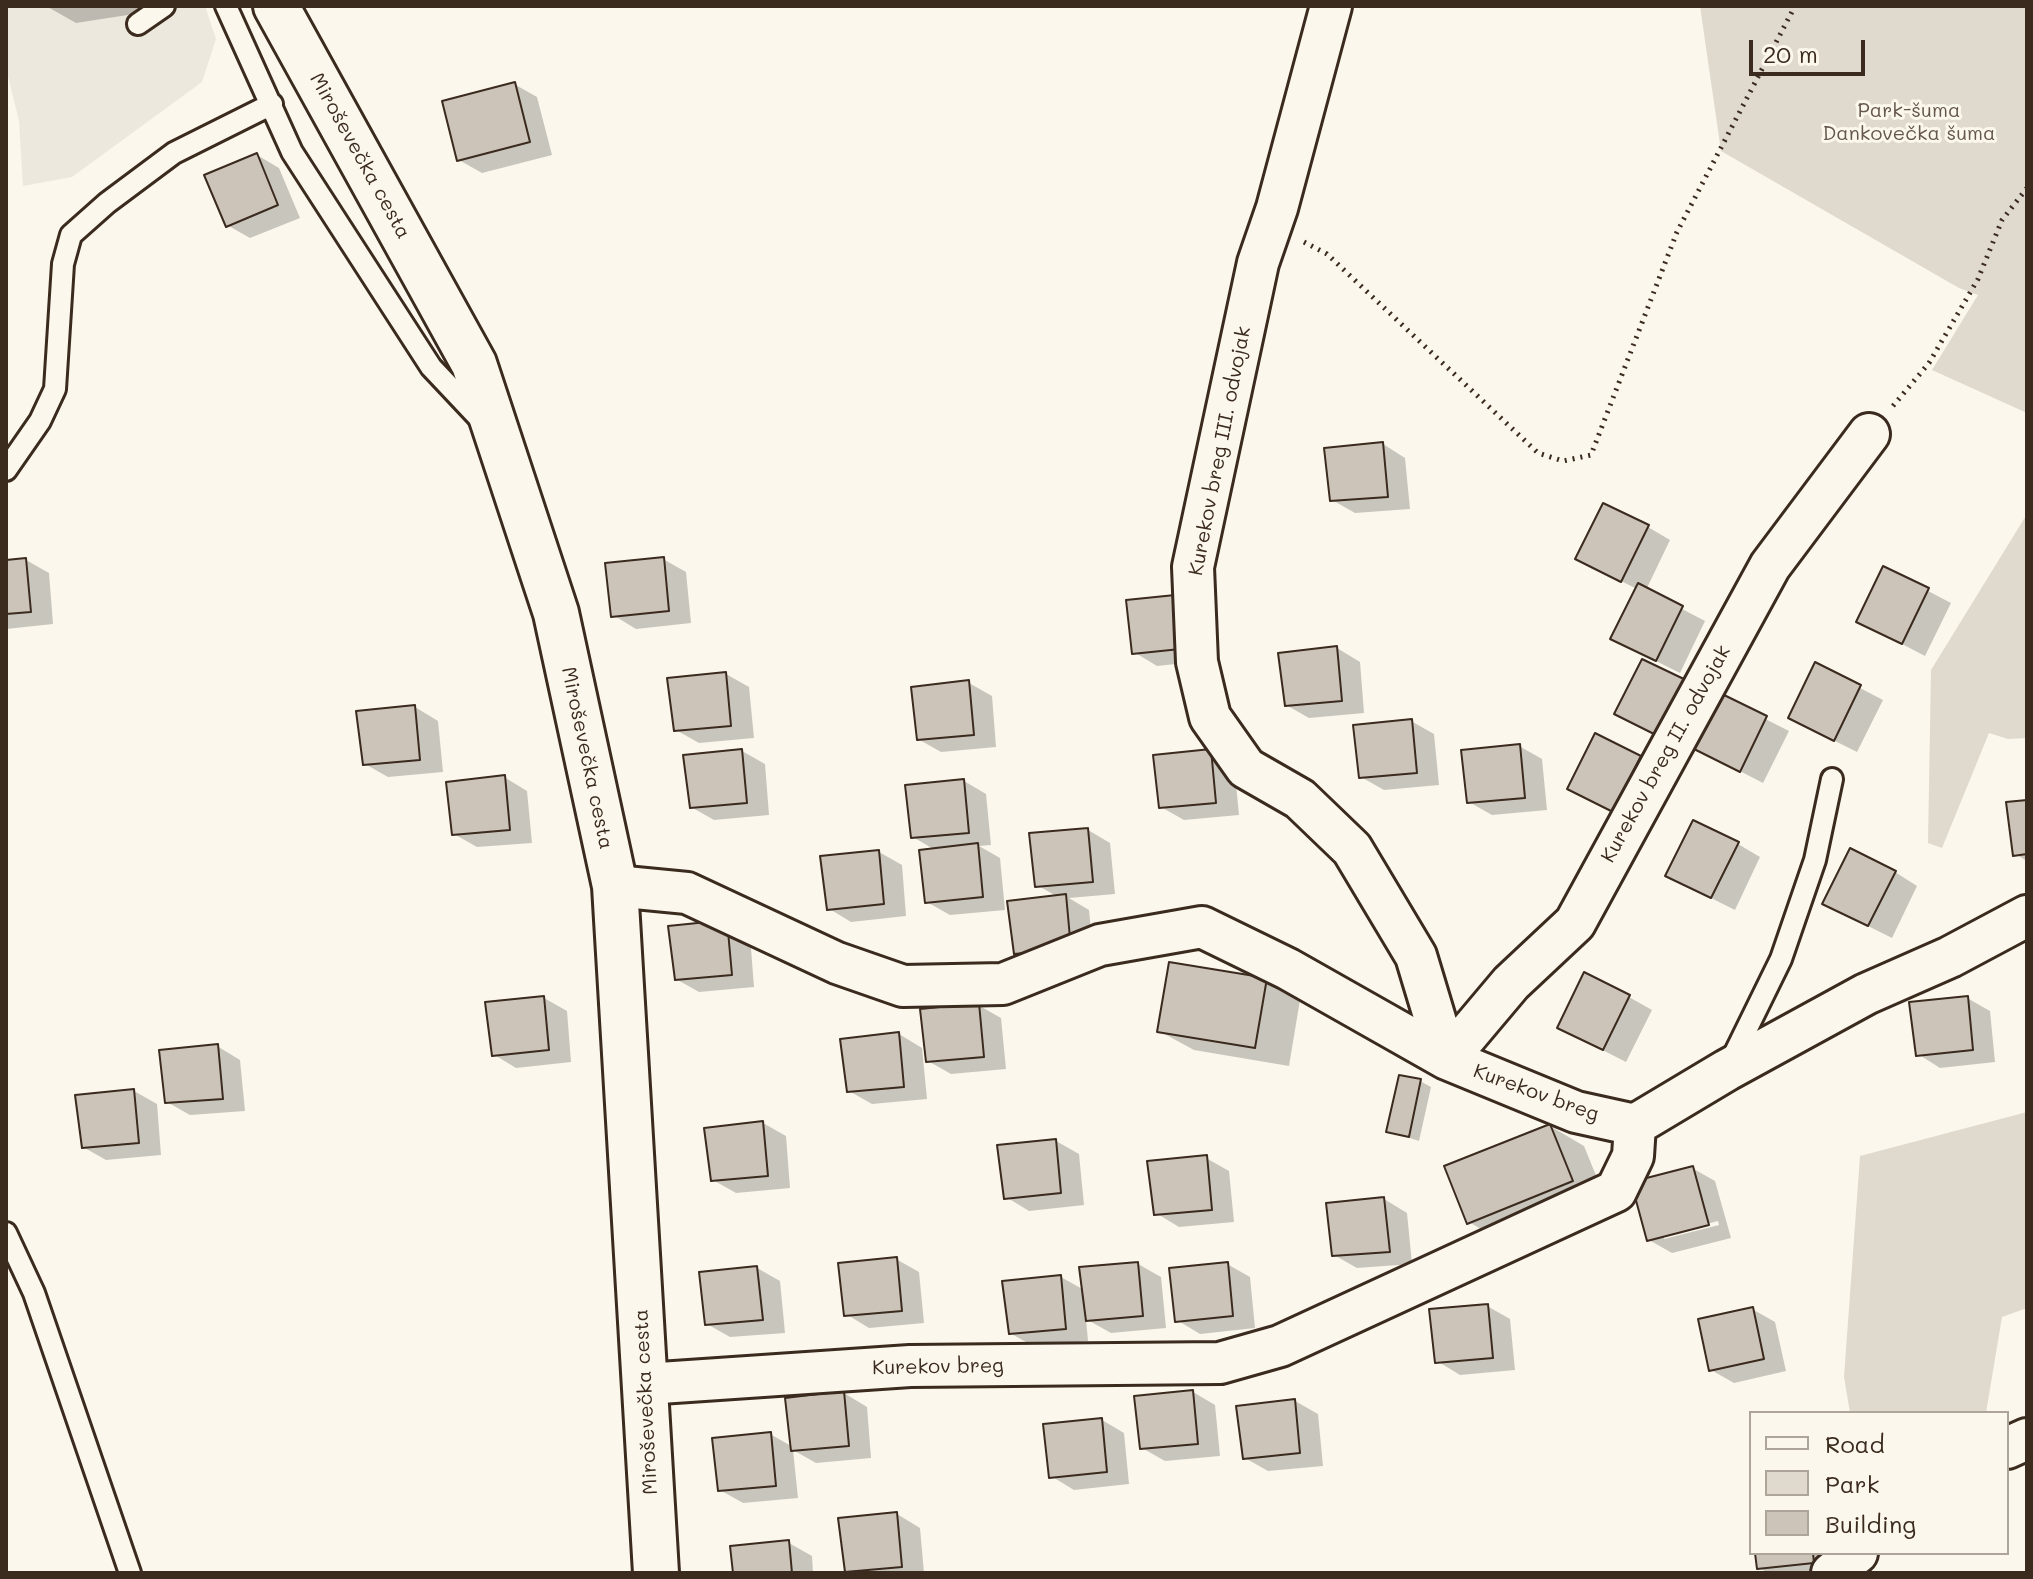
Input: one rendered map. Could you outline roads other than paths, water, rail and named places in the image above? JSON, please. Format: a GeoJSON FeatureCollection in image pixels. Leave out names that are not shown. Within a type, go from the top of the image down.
{"type":"FeatureCollection","features":[{"type":"Feature","properties":{"kind":"main road","name":"Miroševečka cesta"},"geometry":{"type":"LineString","coordinates":[[276,6],[474,364],[556,613],[615,886],[656,1573]]}},
{"type":"Feature","properties":{"kind":"street","name":"Kurekov breg III. odvojak"},"geometry":{"type":"LineString","coordinates":[[1331,6],[1258,263],[1193,567],[1197,662],[1210,717],[1246,768],[1300,799],[1352,849],[1416,956],[1447,1059]]}},
{"type":"Feature","properties":{"kind":"street","name":"Kurekov breg II. odvojak"},"geometry":{"type":"LineString","coordinates":[[1447,1059],[1511,983],[1575,923],[1770,566],[1869,434]]}},
{"type":"Feature","properties":{"kind":"street","name":"Kurekov breg"},"geometry":{"type":"LineString","coordinates":[[615,886],[687,893],[837,963],[903,986],[1003,984],[1100,945],[1202,927],[1288,969],[1447,1059],[1576,1112],[1635,1125],[1633,1156],[1616,1191],[1280,1346],[1220,1363],[910,1366],[645,1384]]}},
{"type":"Feature","properties":{"kind":"street"},"geometry":{"type":"LineString","coordinates":[[1635,1125],[1727,1070],[1866,994],[1950,957],[2027,916]]}},
{"type":"Feature","properties":{"kind":"street"},"geometry":{"type":"LineString","coordinates":[[1832,1573],[1854,1555]]}},
{"type":"Feature","properties":{"kind":"lane"},"geometry":{"type":"LineString","coordinates":[[138,24],[164,6]]}},
{"type":"Feature","properties":{"kind":"lane"},"geometry":{"type":"LineString","coordinates":[[226,6],[292,152],[431,367],[498,439]]}},
{"type":"Feature","properties":{"kind":"lane"},"geometry":{"type":"LineString","coordinates":[[6,470],[40,421],[55,389],[63,264],[71,235],[107,203],[174,153],[272,104]]}},
{"type":"Feature","properties":{"kind":"lane"},"geometry":{"type":"LineString","coordinates":[[1727,1070],[1781,959],[1815,860],[1832,779]]}},
{"type":"Feature","properties":{"kind":"lane"},"geometry":{"type":"LineString","coordinates":[[6,1233],[34,1293],[130,1573]]}},
{"type":"Feature","properties":{"kind":"park label","name":"Park-šuma Dankovečka šuma"},"geometry":{"type":"Point","coordinates":[1909,122]}}]}
